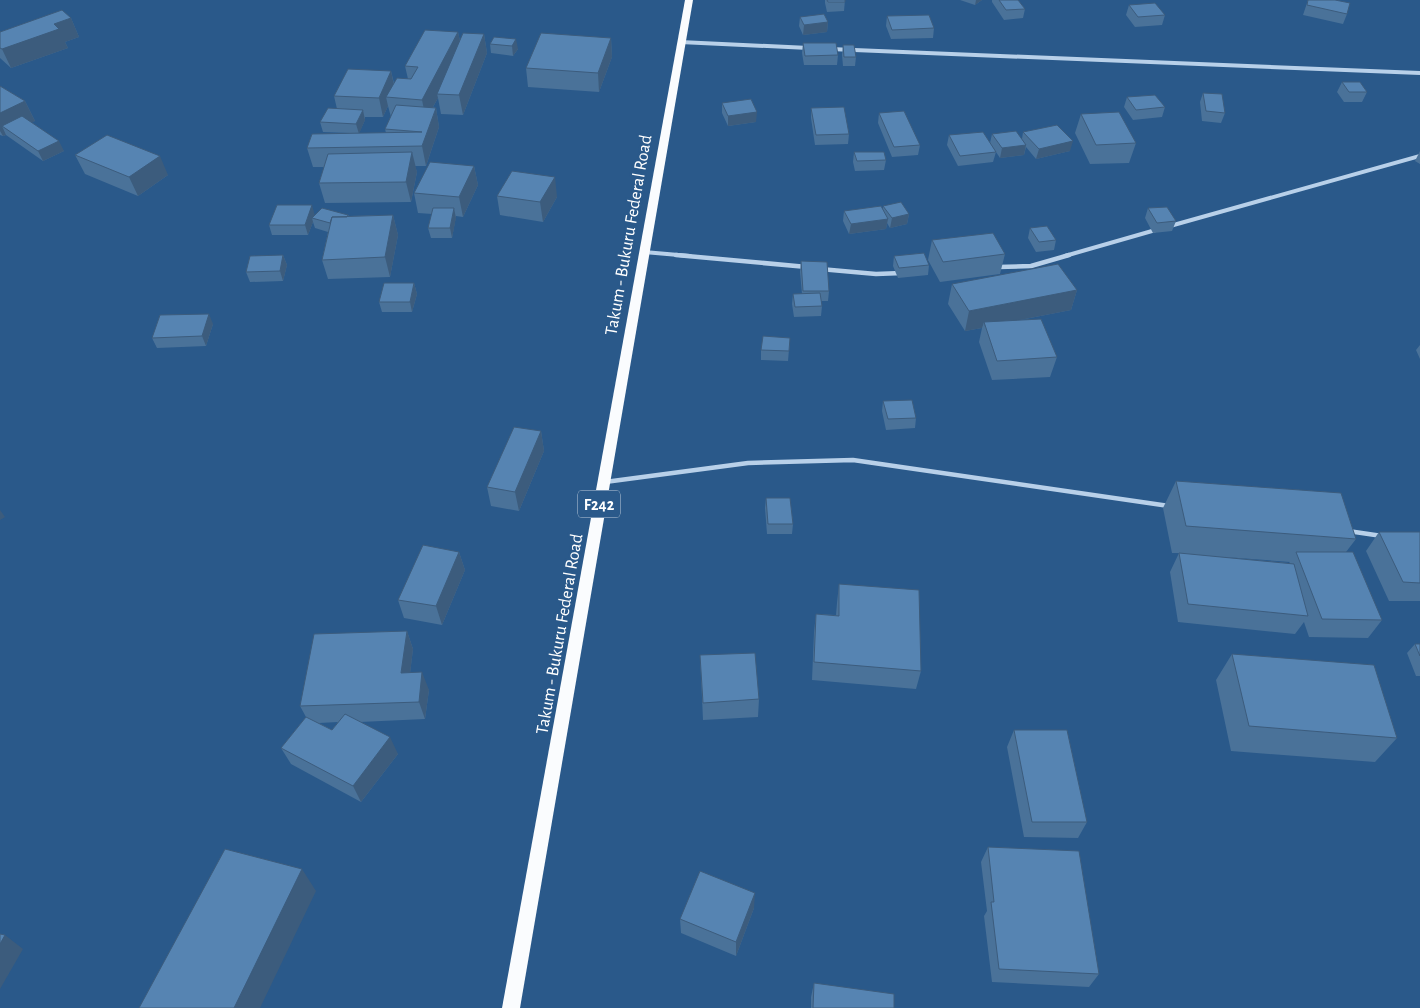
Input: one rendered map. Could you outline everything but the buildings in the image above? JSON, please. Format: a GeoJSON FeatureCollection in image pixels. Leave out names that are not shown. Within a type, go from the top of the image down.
{"type":"FeatureCollection","features":[{"type":"Feature","properties":{"kind":"main road","name":"Takum - Bukuru Federal Road"},"geometry":{"type":"LineString","coordinates":[[511,1008],[688,0]]}},
{"type":"Feature","properties":{"kind":"street"},"geometry":{"type":"LineString","coordinates":[[680,42],[819,48]]}},
{"type":"Feature","properties":{"kind":"street"},"geometry":{"type":"LineString","coordinates":[[828,48],[1420,73]]}},
{"type":"Feature","properties":{"kind":"street"},"geometry":{"type":"LineString","coordinates":[[992,268],[1031,266],[1420,156]]}},
{"type":"Feature","properties":{"kind":"street"},"geometry":{"type":"LineString","coordinates":[[643,252],[876,274],[905,272]]}},
{"type":"Feature","properties":{"kind":"street"},"geometry":{"type":"LineString","coordinates":[[603,482],[748,463],[853,460],[1179,507]]}},
{"type":"Feature","properties":{"kind":"street"},"geometry":{"type":"LineString","coordinates":[[1337,530],[1393,537]]}}]}
